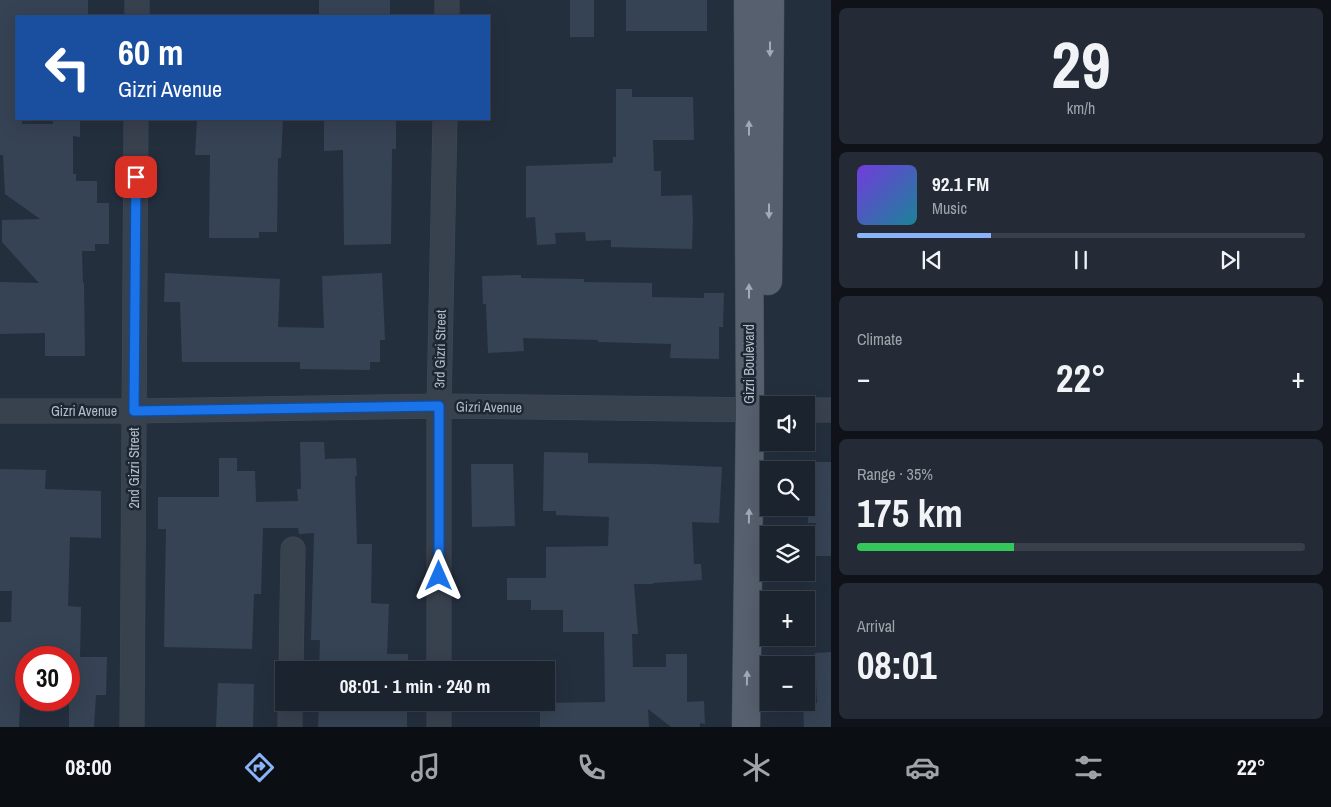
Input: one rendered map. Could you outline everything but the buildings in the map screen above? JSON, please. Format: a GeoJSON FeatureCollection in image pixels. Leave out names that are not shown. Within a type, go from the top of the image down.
{"type":"FeatureCollection","features":[{"type":"Feature","properties":{"kind":"main road","name":"Gizri Boulevard"},"geometry":{"type":"LineString","coordinates":[[748,0],[762,396]]}},
{"type":"Feature","properties":{"kind":"main road","name":"Gizri Boulevard"},"geometry":{"type":"LineString","coordinates":[[762,396],[770,0]]}},
{"type":"Feature","properties":{"kind":"main road","name":"Gizri Boulevard"},"geometry":{"type":"LineString","coordinates":[[746,727],[760,450]]}},
{"type":"Feature","properties":{"kind":"main road","name":"Gizri Boulevard"},"geometry":{"type":"LineString","coordinates":[[762,451],[765,727]]}},
{"type":"Feature","properties":{"kind":"street"},"geometry":{"type":"LineString","coordinates":[[137,0],[137,15]]}},
{"type":"Feature","properties":{"kind":"street"},"geometry":{"type":"LineString","coordinates":[[447,0],[447,15]]}},
{"type":"Feature","properties":{"kind":"street","name":"2nd Gizri Street"},"geometry":{"type":"LineString","coordinates":[[132,727],[136,120]]}},
{"type":"Feature","properties":{"kind":"street","name":"3rd Gizri Street"},"geometry":{"type":"LineString","coordinates":[[439,661],[439,406],[445,120]]}},
{"type":"Feature","properties":{"kind":"street","name":"Gizri Avenue"},"geometry":{"type":"LineString","coordinates":[[0,411],[134,411],[439,406],[760,410]]}},
{"type":"Feature","properties":{"kind":"street"},"geometry":{"type":"LineString","coordinates":[[815,410],[831,410]]}},
{"type":"Feature","properties":{"kind":"street"},"geometry":{"type":"LineString","coordinates":[[291,661],[293,549]]}},
{"type":"Feature","properties":{"kind":"street"},"geometry":{"type":"LineString","coordinates":[[290,711],[290,727]]}},
{"type":"Feature","properties":{"kind":"street"},"geometry":{"type":"LineString","coordinates":[[439,711],[439,727]]}},
{"type":"Feature","properties":{"kind":"route"},"geometry":{"type":"LineString","coordinates":[[136,177],[134,411],[439,406],[439,576]]}}]}
